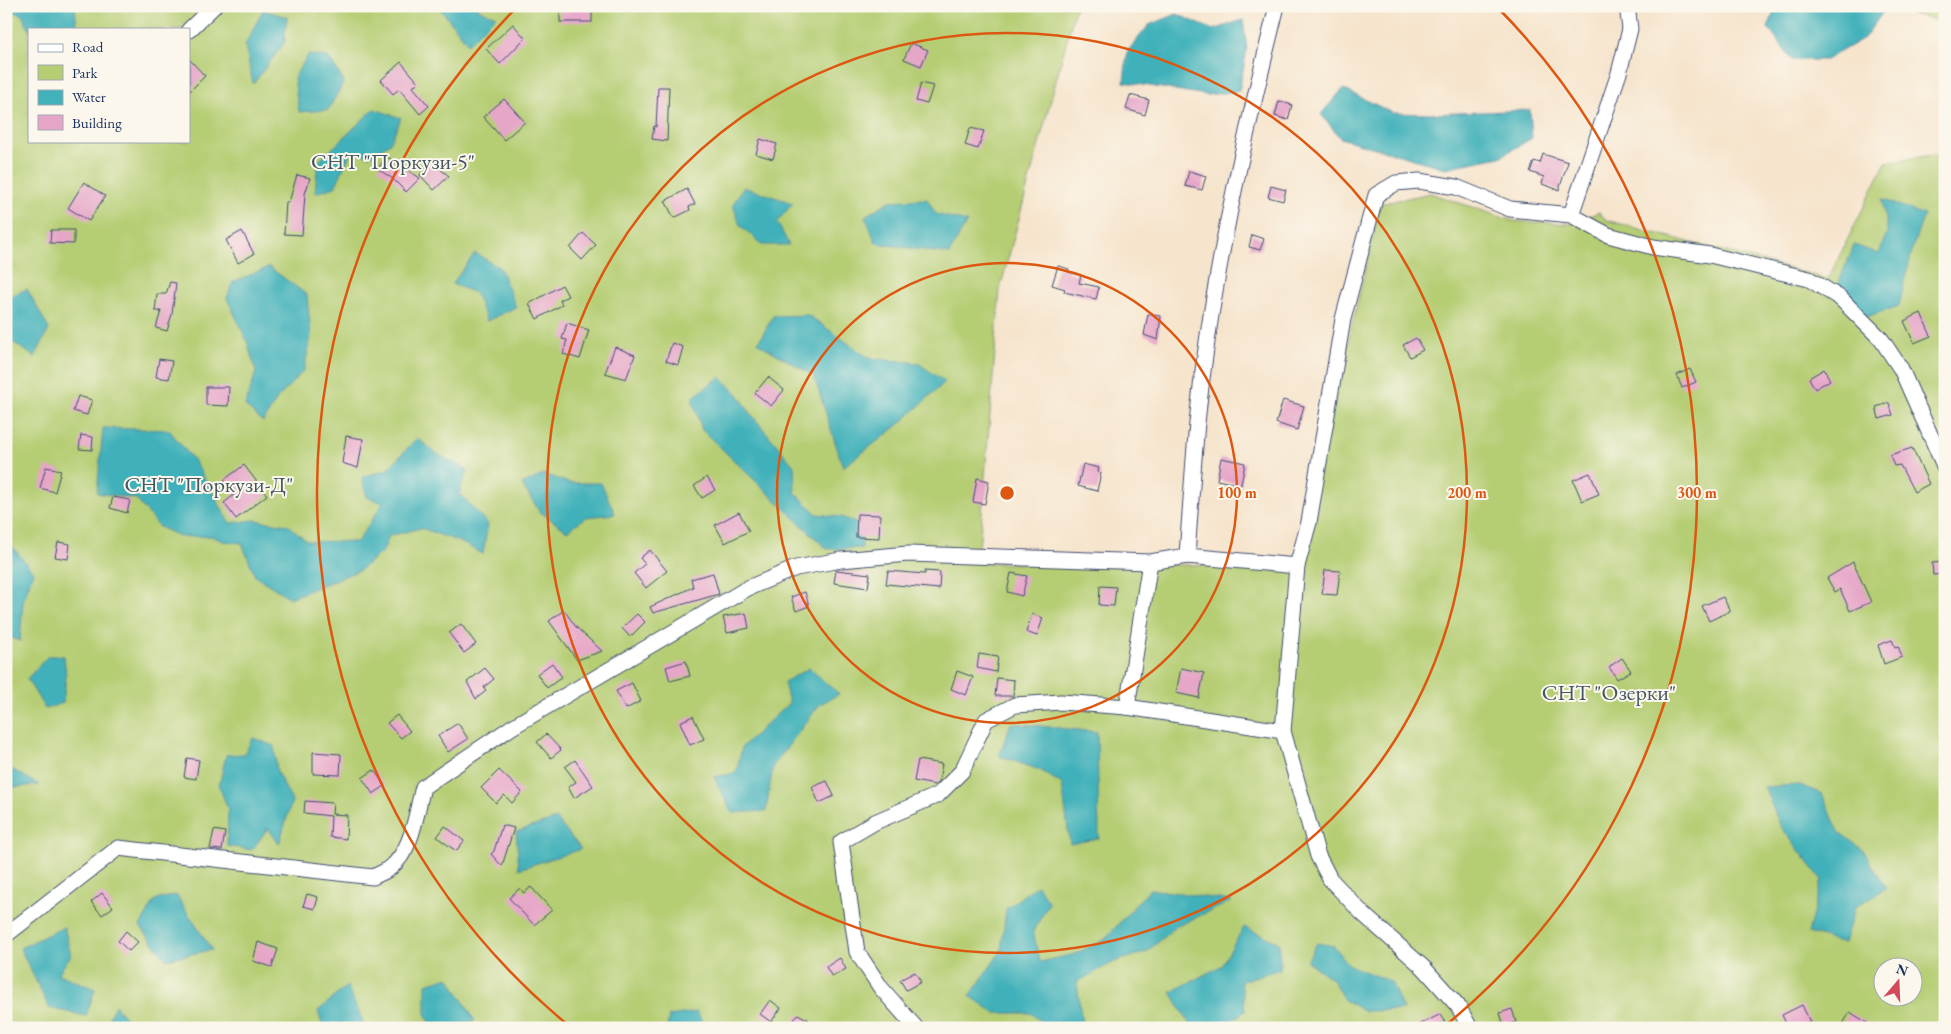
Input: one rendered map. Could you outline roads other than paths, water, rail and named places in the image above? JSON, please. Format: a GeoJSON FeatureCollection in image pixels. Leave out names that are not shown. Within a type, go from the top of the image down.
{"type":"FeatureCollection","features":[{"type":"Feature","properties":{"kind":"street"},"geometry":{"type":"LineString","coordinates":[[190,29],[214,6]]}},
{"type":"Feature","properties":{"kind":"street"},"geometry":{"type":"LineString","coordinates":[[1187,556],[1197,423],[1210,322],[1242,149],[1277,6]]}},
{"type":"Feature","properties":{"kind":"street"},"geometry":{"type":"LineString","coordinates":[[1572,215],[1620,73],[1630,29],[1627,6]]}},
{"type":"Feature","properties":{"kind":"street"},"geometry":{"type":"LineString","coordinates":[[1470,1028],[1458,1006],[1424,968],[1363,914],[1330,879],[1318,856],[1283,730],[1297,566],[1309,522],[1343,319],[1376,195],[1396,183],[1419,181],[1456,188],[1510,209],[1572,215],[1608,235],[1644,245],[1710,254],[1810,279],[1840,298],[1881,339],[1901,369],[1945,468]]}},
{"type":"Feature","properties":{"kind":"street"},"geometry":{"type":"LineString","coordinates":[[6,935],[118,848],[373,877],[391,868],[403,853],[410,836],[423,787],[512,727],[740,592],[796,568],[841,560],[908,554],[1150,562],[1187,556],[1297,566]]}},
{"type":"Feature","properties":{"kind":"street"},"geometry":{"type":"LineString","coordinates":[[1127,707],[1150,562]]}},
{"type":"Feature","properties":{"kind":"street"},"geometry":{"type":"LineString","coordinates":[[916,1028],[881,988],[857,952],[841,842],[876,822],[938,795],[962,771],[986,720],[1015,705],[1061,702],[1127,707],[1283,730]]}},
{"type":"Feature","properties":{"kind":"water"},"geometry":{"type":"Polygon","coordinates":[[[6,6],[75,6],[77,28],[28,28],[22,15],[6,9],[6,6]]]}},
{"type":"Feature","properties":{"kind":"water"},"geometry":{"type":"Polygon","coordinates":[[[438,6],[478,6],[479,10],[496,16],[468,44],[438,6]]]}},
{"type":"Feature","properties":{"kind":"water"},"geometry":{"type":"Polygon","coordinates":[[[1776,6],[1885,6],[1886,8],[1864,38],[1826,60],[1792,60],[1768,28],[1776,6]]]}},
{"type":"Feature","properties":{"kind":"water"},"geometry":{"type":"Polygon","coordinates":[[[263,10],[287,17],[284,43],[253,84],[245,45],[263,10]]]}},
{"type":"Feature","properties":{"kind":"water"},"geometry":{"type":"Polygon","coordinates":[[[1177,14],[1213,30],[1243,20],[1247,50],[1239,91],[1207,95],[1124,82],[1127,52],[1149,25],[1177,14]]]}},
{"type":"Feature","properties":{"kind":"water"},"geometry":{"type":"Polygon","coordinates":[[[308,55],[328,57],[344,82],[328,110],[299,112],[294,78],[308,55]]]}},
{"type":"Feature","properties":{"kind":"water"},"geometry":{"type":"Polygon","coordinates":[[[1343,89],[1393,113],[1431,114],[1530,110],[1532,138],[1500,157],[1445,168],[1340,138],[1321,114],[1343,89]]]}},
{"type":"Feature","properties":{"kind":"water"},"geometry":{"type":"Polygon","coordinates":[[[374,109],[401,118],[390,143],[369,156],[352,150],[335,187],[315,193],[318,162],[374,109]]]}},
{"type":"Feature","properties":{"kind":"water"},"geometry":{"type":"Polygon","coordinates":[[[743,187],[793,203],[777,222],[789,245],[762,245],[740,225],[733,205],[743,187]]]}},
{"type":"Feature","properties":{"kind":"water"},"geometry":{"type":"Polygon","coordinates":[[[927,199],[936,214],[967,222],[949,254],[876,243],[865,216],[890,201],[927,199]]]}},
{"type":"Feature","properties":{"kind":"water"},"geometry":{"type":"Polygon","coordinates":[[[1882,199],[1924,215],[1913,246],[1899,306],[1866,317],[1837,286],[1854,245],[1879,254],[1887,232],[1882,199]]]}},
{"type":"Feature","properties":{"kind":"water"},"geometry":{"type":"Polygon","coordinates":[[[475,253],[500,268],[516,307],[487,321],[475,293],[452,284],[475,253]]]}},
{"type":"Feature","properties":{"kind":"water"},"geometry":{"type":"Polygon","coordinates":[[[269,267],[307,295],[311,336],[304,370],[277,399],[263,422],[245,406],[256,372],[247,341],[227,298],[233,282],[269,267]]]}},
{"type":"Feature","properties":{"kind":"water"},"geometry":{"type":"Polygon","coordinates":[[[27,289],[49,329],[35,357],[6,338],[6,298],[27,289]]]}},
{"type":"Feature","properties":{"kind":"water"},"geometry":{"type":"Polygon","coordinates":[[[808,315],[869,358],[918,363],[945,382],[895,428],[843,467],[814,376],[758,343],[773,316],[808,315]]]}},
{"type":"Feature","properties":{"kind":"water"},"geometry":{"type":"Polygon","coordinates":[[[720,377],[738,394],[751,414],[794,466],[795,492],[817,514],[841,517],[861,524],[862,548],[827,549],[702,430],[692,398],[720,377]]]}},
{"type":"Feature","properties":{"kind":"water"},"geometry":{"type":"Polygon","coordinates":[[[103,428],[169,430],[195,462],[230,523],[254,520],[288,525],[307,541],[357,542],[383,503],[367,497],[362,477],[387,470],[417,438],[437,454],[468,470],[459,493],[488,524],[483,554],[460,542],[421,528],[389,536],[383,551],[360,570],[290,598],[255,576],[242,543],[223,541],[211,536],[181,537],[159,527],[136,499],[97,493],[103,428]]]}},
{"type":"Feature","properties":{"kind":"water"},"geometry":{"type":"Polygon","coordinates":[[[544,474],[569,483],[601,483],[615,514],[586,517],[567,531],[540,512],[522,485],[544,474]]]}},
{"type":"Feature","properties":{"kind":"water"},"geometry":{"type":"Polygon","coordinates":[[[6,502],[12,546],[33,572],[23,602],[20,641],[6,636],[6,502]]]}},
{"type":"Feature","properties":{"kind":"water"},"geometry":{"type":"Polygon","coordinates":[[[48,656],[64,656],[66,677],[63,703],[45,709],[27,679],[48,656]]]}},
{"type":"Feature","properties":{"kind":"water"},"geometry":{"type":"Polygon","coordinates":[[[809,668],[839,694],[820,704],[773,766],[766,811],[732,813],[714,777],[736,773],[742,747],[789,703],[784,682],[809,668]]]}},
{"type":"Feature","properties":{"kind":"water"},"geometry":{"type":"Polygon","coordinates":[[[1011,723],[1097,732],[1099,838],[1070,844],[1062,784],[1040,770],[999,756],[1011,723]]]}},
{"type":"Feature","properties":{"kind":"water"},"geometry":{"type":"Polygon","coordinates":[[[253,738],[274,746],[277,772],[292,801],[279,844],[268,828],[252,850],[227,846],[228,809],[219,786],[226,755],[244,754],[253,738]]]}},
{"type":"Feature","properties":{"kind":"water"},"geometry":{"type":"Polygon","coordinates":[[[6,766],[39,785],[6,788],[6,766]]]}},
{"type":"Feature","properties":{"kind":"water"},"geometry":{"type":"Polygon","coordinates":[[[1800,785],[1822,794],[1839,832],[1863,850],[1886,888],[1855,907],[1844,943],[1808,933],[1822,880],[1781,827],[1764,787],[1800,785]]]}},
{"type":"Feature","properties":{"kind":"water"},"geometry":{"type":"Polygon","coordinates":[[[556,819],[581,849],[519,869],[516,832],[556,819]]]}},
{"type":"Feature","properties":{"kind":"water"},"geometry":{"type":"Polygon","coordinates":[[[1037,885],[1049,903],[1033,931],[1040,962],[1075,954],[1104,940],[1150,889],[1232,901],[1175,927],[1147,952],[1114,962],[1077,982],[1082,1024],[1085,1028],[1048,1028],[1031,1013],[995,1013],[970,996],[1001,951],[1006,909],[1037,885]]]}},
{"type":"Feature","properties":{"kind":"water"},"geometry":{"type":"Polygon","coordinates":[[[176,895],[212,950],[166,959],[140,926],[155,900],[176,895]]]}},
{"type":"Feature","properties":{"kind":"water"},"geometry":{"type":"Polygon","coordinates":[[[64,927],[71,955],[58,974],[95,989],[86,1016],[49,1008],[20,948],[64,927]]]}},
{"type":"Feature","properties":{"kind":"water"},"geometry":{"type":"Polygon","coordinates":[[[1244,927],[1279,943],[1280,969],[1241,981],[1245,1011],[1220,1028],[1192,1028],[1171,992],[1221,966],[1244,927]]]}},
{"type":"Feature","properties":{"kind":"water"},"geometry":{"type":"Polygon","coordinates":[[[1317,943],[1334,946],[1349,965],[1391,982],[1403,1010],[1365,1011],[1344,1000],[1333,980],[1307,961],[1317,943]]]}},
{"type":"Feature","properties":{"kind":"water"},"geometry":{"type":"Polygon","coordinates":[[[449,977],[475,1021],[460,1024],[456,1028],[434,1028],[426,1016],[426,984],[449,977]]]}},
{"type":"Feature","properties":{"kind":"water"},"geometry":{"type":"Polygon","coordinates":[[[347,986],[366,1028],[323,1028],[318,1011],[347,986]]]}},
{"type":"Feature","properties":{"kind":"water"},"geometry":{"type":"Polygon","coordinates":[[[115,1005],[133,1028],[101,1028],[106,1024],[115,1005]]]}},
{"type":"Feature","properties":{"kind":"water"},"geometry":{"type":"Polygon","coordinates":[[[697,1012],[705,1028],[667,1028],[669,1016],[697,1012]]]}},
{"type":"Feature","properties":{"kind":"park label","name":"СНТ \"Поркузи-5\""},"geometry":{"type":"Point","coordinates":[393,161]}},
{"type":"Feature","properties":{"kind":"park label","name":"СНТ \"Поркузи-Д\""},"geometry":{"type":"Point","coordinates":[209,484]}},
{"type":"Feature","properties":{"kind":"park label","name":"СНТ \"Озерки\""},"geometry":{"type":"Point","coordinates":[1609,692]}}]}
